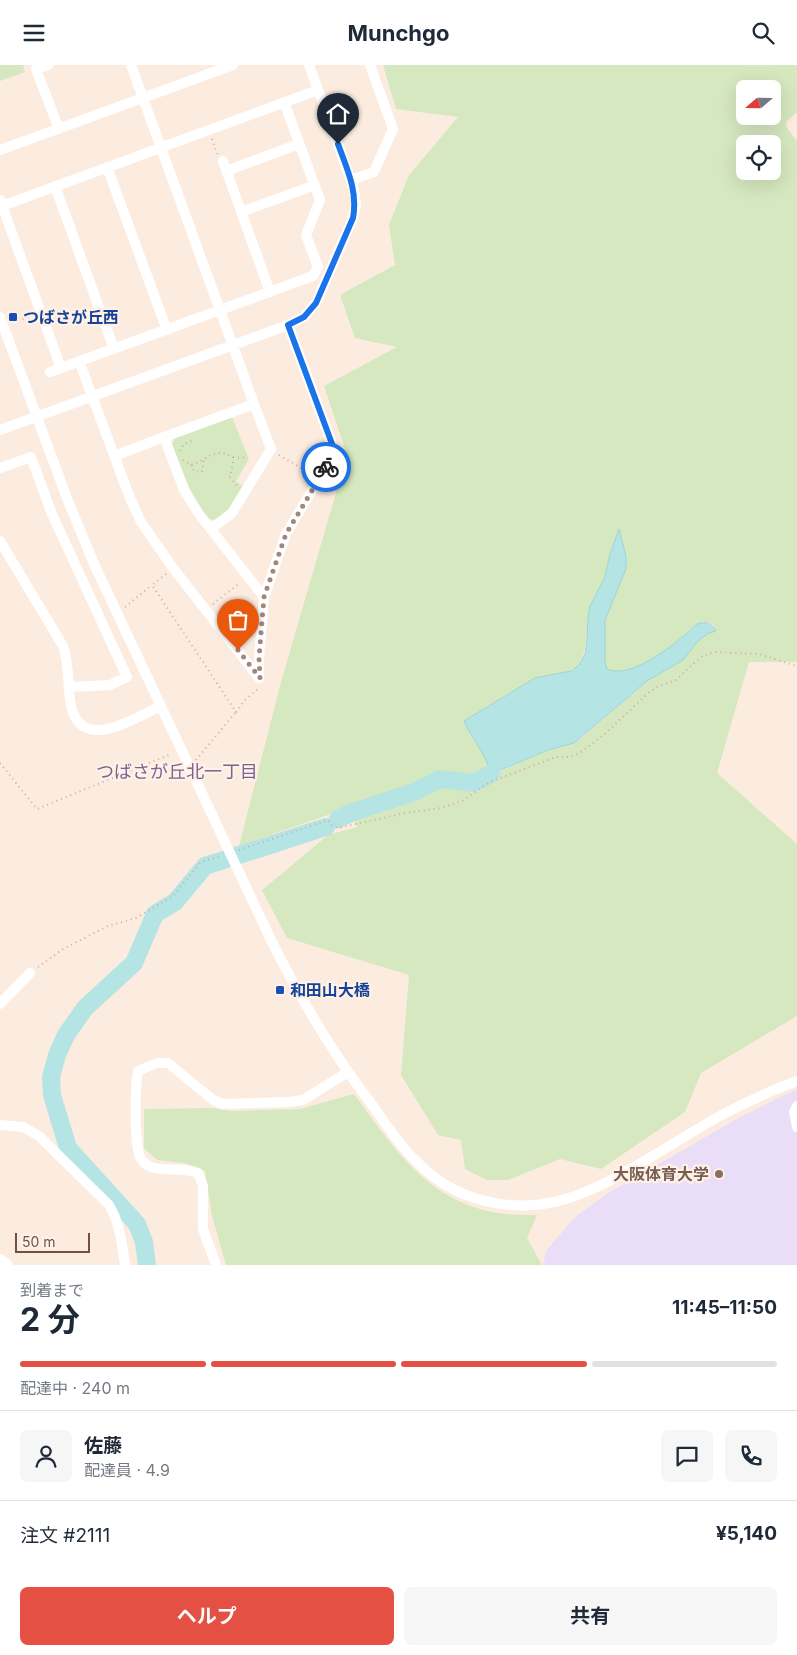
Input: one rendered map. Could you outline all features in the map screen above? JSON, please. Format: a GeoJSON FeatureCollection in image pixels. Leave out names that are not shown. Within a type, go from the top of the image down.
{"type":"FeatureCollection","features":[{"type":"Feature","properties":{"kind":"street"},"geometry":{"type":"LineString","coordinates":[[48,65],[36,69],[58,129]]}},
{"type":"Feature","properties":{"kind":"street"},"geometry":{"type":"LineString","coordinates":[[131,65],[271,449],[232,513],[211,529]]}},
{"type":"Feature","properties":{"kind":"street"},"geometry":{"type":"LineString","coordinates":[[0,150],[233,65]]}},
{"type":"Feature","properties":{"kind":"street"},"geometry":{"type":"LineString","coordinates":[[0,430],[288,325],[304,317],[316,303],[346,237],[356,204],[351,180],[309,65]]}},
{"type":"Feature","properties":{"kind":"street"},"geometry":{"type":"LineString","coordinates":[[351,180],[374,172],[393,129],[370,65]]}},
{"type":"Feature","properties":{"kind":"street"},"geometry":{"type":"LineString","coordinates":[[61,368],[1,203],[55,186],[318,90]]}},
{"type":"Feature","properties":{"kind":"street"},"geometry":{"type":"LineString","coordinates":[[50,372],[313,277],[318,267],[306,235],[320,200],[284,102]]}},
{"type":"Feature","properties":{"kind":"street"},"geometry":{"type":"LineString","coordinates":[[270,292],[225,166],[299,144]]}},
{"type":"Feature","properties":{"kind":"street"},"geometry":{"type":"LineString","coordinates":[[108,167],[167,330]]}},
{"type":"Feature","properties":{"kind":"street"},"geometry":{"type":"LineString","coordinates":[[241,212],[314,185]]}},
{"type":"Feature","properties":{"kind":"street"},"geometry":{"type":"LineString","coordinates":[[55,186],[114,349]]}},
{"type":"Feature","properties":{"kind":"street"},"geometry":{"type":"LineString","coordinates":[[2,321],[68,501],[117,613],[294,986],[348,1072],[415,1161],[437,1180],[458,1192],[480,1201],[503,1205],[528,1206],[553,1202],[589,1191],[742,1103],[797,1081]]}},
{"type":"Feature","properties":{"kind":"street"},"geometry":{"type":"LineString","coordinates":[[260,678],[259,658],[264,597],[286,534],[335,452],[288,325]]}},
{"type":"Feature","properties":{"kind":"street"},"geometry":{"type":"LineString","coordinates":[[79,361],[130,498],[141,522],[173,568],[260,678]]}},
{"type":"Feature","properties":{"kind":"street"},"geometry":{"type":"LineString","coordinates":[[114,456],[254,404]]}},
{"type":"Feature","properties":{"kind":"street"},"geometry":{"type":"LineString","coordinates":[[164,437],[184,490],[211,529],[264,597]]}},
{"type":"Feature","properties":{"kind":"street"},"geometry":{"type":"LineString","coordinates":[[0,467],[31,457],[52,514],[127,677],[110,685],[70,687]]}},
{"type":"Feature","properties":{"kind":"street"},"geometry":{"type":"LineString","coordinates":[[0,541],[63,646],[68,661],[74,713],[79,721],[93,730],[102,731],[111,729],[161,706]]}},
{"type":"Feature","properties":{"kind":"street"},"geometry":{"type":"LineString","coordinates":[[0,1003],[30,973]]}},
{"type":"Feature","properties":{"kind":"street"},"geometry":{"type":"LineString","coordinates":[[216,1265],[203,1229],[203,1186],[198,1173],[190,1170],[149,1167],[140,1159],[136,1081],[138,1071],[157,1063],[168,1063],[213,1099],[223,1104],[288,1102],[302,1099],[348,1072]]}},
{"type":"Feature","properties":{"kind":"street"},"geometry":{"type":"LineString","coordinates":[[797,1106],[794,1112],[797,1127]]}},
{"type":"Feature","properties":{"kind":"street"},"geometry":{"type":"LineString","coordinates":[[0,1125],[23,1127],[39,1136],[109,1205],[120,1230],[124,1265]]}},
{"type":"Feature","properties":{"kind":"street"},"geometry":{"type":"LineString","coordinates":[[0,1259],[8,1265]]}},
{"type":"Feature","properties":{"kind":"path"},"geometry":{"type":"LineString","coordinates":[[209,130],[220,159],[225,166]]}},
{"type":"Feature","properties":{"kind":"path"},"geometry":{"type":"LineString","coordinates":[[2,321],[41,313]]}},
{"type":"Feature","properties":{"kind":"path"},"geometry":{"type":"LineString","coordinates":[[192,441],[184,444],[180,451],[182,459],[191,465],[194,471],[202,472],[204,458]]}},
{"type":"Feature","properties":{"kind":"path"},"geometry":{"type":"LineString","coordinates":[[271,449],[319,479]]}},
{"type":"Feature","properties":{"kind":"path"},"geometry":{"type":"LineString","coordinates":[[191,465],[215,452],[246,458]]}},
{"type":"Feature","properties":{"kind":"path"},"geometry":{"type":"LineString","coordinates":[[233,457],[230,477],[233,483],[245,493]]}},
{"type":"Feature","properties":{"kind":"path"},"geometry":{"type":"LineString","coordinates":[[117,613],[173,568]]}},
{"type":"Feature","properties":{"kind":"path"},"geometry":{"type":"LineString","coordinates":[[206,609],[248,577]]}},
{"type":"Feature","properties":{"kind":"path"},"geometry":{"type":"LineString","coordinates":[[152,585],[236,712]]}},
{"type":"Feature","properties":{"kind":"path"},"geometry":{"type":"LineString","coordinates":[[234,851],[328,820],[332,826],[338,829],[404,813],[441,808],[462,801],[490,782],[556,757],[570,757],[580,753],[606,733],[648,693],[657,687],[676,680],[702,656],[715,652],[759,654],[797,665]]}},
{"type":"Feature","properties":{"kind":"path"},"geometry":{"type":"LineString","coordinates":[[189,767],[245,699],[262,684],[260,678]]}},
{"type":"Feature","properties":{"kind":"path"},"geometry":{"type":"LineString","coordinates":[[0,763],[37,809],[181,750]]}},
{"type":"Feature","properties":{"kind":"path"},"geometry":{"type":"LineString","coordinates":[[30,973],[46,959],[63,949],[108,926],[136,918],[173,896],[201,862],[225,854]]}},
{"type":"Feature","properties":{"kind":"shaded area","name":"大阪体育大学"},"geometry":{"type":"Polygon","coordinates":[[[797,1089],[797,1265],[543,1265],[546,1251],[574,1218],[608,1193],[742,1116],[797,1089]]]}},
{"type":"Feature","properties":{"kind":"green space"},"geometry":{"type":"Polygon","coordinates":[[[0,65],[26,65],[23,66],[25,72],[0,81],[0,65]]]}},
{"type":"Feature","properties":{"kind":"green space"},"geometry":{"type":"Polygon","coordinates":[[[383,65],[797,65],[797,112],[786,122],[787,128],[797,141],[797,662],[749,662],[717,773],[797,844],[797,1016],[701,1073],[685,1112],[601,1169],[560,1159],[508,1180],[487,1180],[465,1169],[461,1140],[438,1135],[401,1075],[409,975],[287,938],[262,890],[328,835],[357,827],[351,807],[239,846],[281,682],[347,455],[324,386],[397,347],[355,338],[340,295],[395,265],[389,225],[409,175],[458,117],[396,109],[383,65]],[[622,546],[610,554],[604,578],[590,606],[585,650],[580,664],[470,735],[488,760],[491,773],[494,774],[548,750],[574,743],[647,681],[683,660],[698,641],[709,633],[716,631],[713,625],[708,622],[696,625],[674,645],[646,663],[621,671],[607,669],[605,663],[605,620],[611,601],[623,576],[625,557],[622,546]]]}},
{"type":"Feature","properties":{"kind":"green space"},"geometry":{"type":"Polygon","coordinates":[[[232,417],[249,459],[236,481],[243,486],[230,508],[216,520],[208,519],[194,499],[172,445],[175,438],[232,417]]]}},
{"type":"Feature","properties":{"kind":"green space"},"geometry":{"type":"Polygon","coordinates":[[[354,1094],[393,1147],[423,1178],[440,1190],[459,1201],[487,1211],[537,1215],[527,1238],[542,1265],[226,1265],[212,1216],[205,1171],[185,1163],[157,1160],[144,1148],[144,1109],[212,1108],[231,1111],[300,1109],[354,1094]]]}},
{"type":"Feature","properties":{"kind":"water"},"geometry":{"type":"Polygon","coordinates":[[[619,529],[626,556],[626,569],[605,620],[605,663],[607,669],[617,671],[642,664],[668,648],[697,624],[708,623],[716,631],[709,633],[698,641],[683,660],[647,681],[574,743],[548,750],[491,774],[486,760],[464,721],[535,678],[571,671],[580,664],[585,654],[590,606],[604,579],[619,529]]]}},
{"type":"Feature","properties":{"kind":"waterway"},"geometry":{"type":"LineString","coordinates":[[338,819],[353,812],[414,792],[440,779],[473,783],[491,774]]}},
{"type":"Feature","properties":{"kind":"waterway"},"geometry":{"type":"LineString","coordinates":[[147,1265],[144,1242],[137,1224],[68,1148],[52,1095],[51,1077],[57,1055],[66,1035],[85,1008],[134,963],[155,914],[175,902],[205,866],[326,827]]}},
{"type":"Feature","properties":{"kind":"way so far"},"geometry":{"type":"LineString","coordinates":[[238,650],[260,678],[259,658],[264,597],[286,534],[326,467]]}},
{"type":"Feature","properties":{"kind":"place","name":"つばさが丘西"},"geometry":{"type":"Point","coordinates":[13,317]}},
{"type":"Feature","properties":{"kind":"place","name":"和田山大橋"},"geometry":{"type":"Point","coordinates":[280,990]}},
{"type":"Feature","properties":{"kind":"place","name":"大阪体育大学"},"geometry":{"type":"Point","coordinates":[719,1174]}},
{"type":"Feature","properties":{"kind":"district","name":"つばさが丘北一丁目"},"geometry":{"type":"Point","coordinates":[177,771]}},
{"type":"Feature","properties":{"kind":"route"},"geometry":{"type":"LineString","coordinates":[[326,467],[335,452],[288,325],[304,317],[316,303],[353,218],[356,204],[354,189],[338,144]]}}]}
